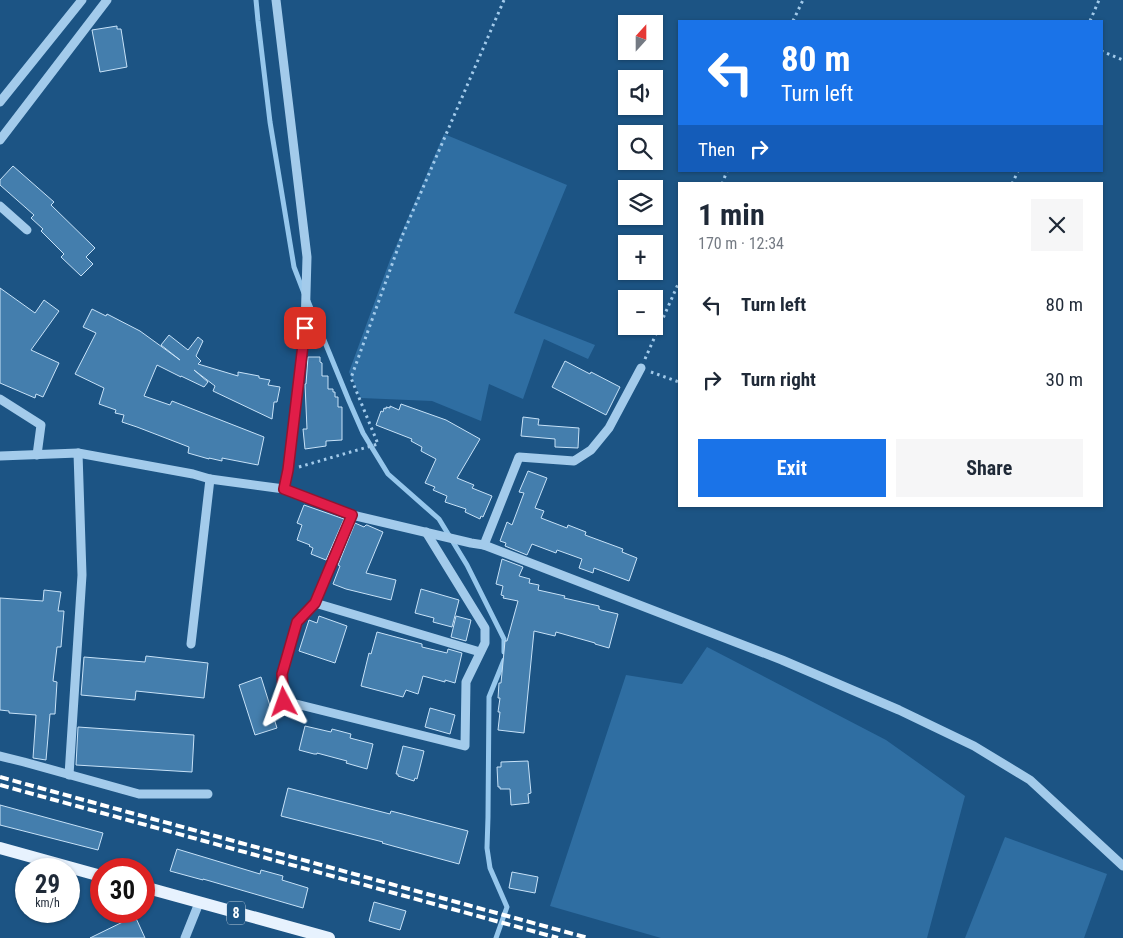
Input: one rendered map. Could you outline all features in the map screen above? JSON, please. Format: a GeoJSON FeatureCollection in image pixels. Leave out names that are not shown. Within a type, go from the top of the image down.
{"type":"FeatureCollection","features":[{"type":"Feature","properties":{"kind":"main road"},"geometry":{"type":"LineString","coordinates":[[0,848],[90,873]]}},
{"type":"Feature","properties":{"kind":"main road","name":"8"},"geometry":{"type":"LineString","coordinates":[[155,890],[329,938]]}},
{"type":"Feature","properties":{"kind":"street"},"geometry":{"type":"LineString","coordinates":[[0,102],[82,0]]}},
{"type":"Feature","properties":{"kind":"street"},"geometry":{"type":"LineString","coordinates":[[0,140],[107,0]]}},
{"type":"Feature","properties":{"kind":"street"},"geometry":{"type":"LineString","coordinates":[[276,0],[306,257],[305,328],[288,470],[284,489]]}},
{"type":"Feature","properties":{"kind":"street"},"geometry":{"type":"LineString","coordinates":[[0,206],[27,230]]}},
{"type":"Feature","properties":{"kind":"street"},"geometry":{"type":"LineString","coordinates":[[484,545],[518,457],[574,461],[591,450],[609,428],[641,368]]}},
{"type":"Feature","properties":{"kind":"street"},"geometry":{"type":"LineString","coordinates":[[0,399],[41,425],[37,455]]}},
{"type":"Feature","properties":{"kind":"street"},"geometry":{"type":"LineString","coordinates":[[0,456],[78,453],[193,474],[210,479],[284,489],[352,515],[484,545],[782,660],[900,710],[974,746],[1030,780],[1123,866]]}},
{"type":"Feature","properties":{"kind":"street"},"geometry":{"type":"LineString","coordinates":[[69,775],[82,575],[78,453]]}},
{"type":"Feature","properties":{"kind":"street"},"geometry":{"type":"LineString","coordinates":[[191,644],[210,479]]}},
{"type":"Feature","properties":{"kind":"street"},"geometry":{"type":"LineString","coordinates":[[352,515],[315,603],[297,622],[282,674],[284,702],[465,746],[466,682],[484,643],[485,628],[426,532]]}},
{"type":"Feature","properties":{"kind":"street"},"geometry":{"type":"LineString","coordinates":[[315,603],[480,652]]}},
{"type":"Feature","properties":{"kind":"street"},"geometry":{"type":"LineString","coordinates":[[0,756],[139,794],[208,794]]}},
{"type":"Feature","properties":{"kind":"street"},"geometry":{"type":"LineString","coordinates":[[185,938],[199,903]]}},
{"type":"Feature","properties":{"kind":"path"},"geometry":{"type":"LineString","coordinates":[[288,470],[378,444],[351,378],[403,234],[504,0]]}},
{"type":"Feature","properties":{"kind":"path"},"geometry":{"type":"LineString","coordinates":[[793,20],[803,0]]}},
{"type":"Feature","properties":{"kind":"path"},"geometry":{"type":"LineString","coordinates":[[1090,20],[1099,0]]}},
{"type":"Feature","properties":{"kind":"path"},"geometry":{"type":"LineString","coordinates":[[1103,53],[1123,60]]}},
{"type":"Feature","properties":{"kind":"path"},"geometry":{"type":"LineString","coordinates":[[678,284],[641,368],[678,382]]}},
{"type":"Feature","properties":{"kind":"shaded area"},"geometry":{"type":"Polygon","coordinates":[[[444,134],[567,185],[514,313],[595,345],[588,359],[544,339],[523,399],[489,384],[481,421],[432,401],[361,398],[349,372],[390,260],[444,134]]]}},
{"type":"Feature","properties":{"kind":"shaded area"},"geometry":{"type":"Polygon","coordinates":[[[707,647],[886,740],[965,796],[927,938],[661,938],[550,906],[626,675],[682,684],[707,647]]]}},
{"type":"Feature","properties":{"kind":"shaded area"},"geometry":{"type":"Polygon","coordinates":[[[1005,837],[1107,874],[1084,938],[965,938],[1005,837]]]}},
{"type":"Feature","properties":{"kind":"building"},"geometry":{"type":"Polygon","coordinates":[[[117,26],[117,29],[121,29],[127,67],[100,72],[92,30],[117,26]]]}},
{"type":"Feature","properties":{"kind":"building"},"geometry":{"type":"Polygon","coordinates":[[[13,166],[54,202],[51,205],[95,248],[86,257],[93,264],[81,276],[61,257],[64,254],[31,218],[34,215],[0,185],[0,180],[13,166]]]}},
{"type":"Feature","properties":{"kind":"building"},"geometry":{"type":"Polygon","coordinates":[[[0,288],[35,313],[44,300],[59,311],[31,350],[59,363],[43,397],[36,394],[35,398],[0,383],[0,288]]]}},
{"type":"Feature","properties":{"kind":"building"},"geometry":{"type":"Polygon","coordinates":[[[92,309],[106,316],[107,314],[140,331],[180,360],[161,345],[169,335],[188,350],[198,337],[203,341],[196,356],[201,361],[198,364],[238,376],[238,372],[259,376],[259,378],[270,380],[268,385],[280,387],[277,402],[274,402],[272,419],[213,391],[215,386],[194,370],[208,382],[204,387],[157,365],[144,396],[170,405],[172,401],[264,437],[258,465],[222,458],[222,461],[209,459],[188,453],[189,447],[122,422],[124,415],[115,413],[116,410],[99,404],[104,388],[75,374],[96,333],[83,327],[92,309]]]}},
{"type":"Feature","properties":{"kind":"building"},"geometry":{"type":"Polygon","coordinates":[[[308,357],[320,357],[322,376],[328,376],[328,389],[333,389],[335,397],[338,397],[338,407],[342,407],[342,440],[326,441],[326,446],[305,449],[303,429],[307,429],[305,384],[308,357]]]}},
{"type":"Feature","properties":{"kind":"building"},"geometry":{"type":"Polygon","coordinates":[[[565,361],[620,387],[606,415],[552,387],[565,361]]]}},
{"type":"Feature","properties":{"kind":"building"},"geometry":{"type":"Polygon","coordinates":[[[401,404],[446,420],[480,439],[457,478],[474,485],[472,488],[492,496],[483,517],[481,516],[480,519],[465,512],[466,509],[445,502],[447,496],[433,490],[435,487],[425,483],[436,459],[421,451],[422,447],[411,441],[412,439],[376,425],[384,408],[390,408],[390,406],[399,410],[401,404]]]}},
{"type":"Feature","properties":{"kind":"building"},"geometry":{"type":"Polygon","coordinates":[[[523,417],[539,419],[538,425],[579,428],[578,448],[555,447],[555,439],[521,436],[523,417]]]}},
{"type":"Feature","properties":{"kind":"building"},"geometry":{"type":"Polygon","coordinates":[[[528,471],[547,478],[535,508],[544,511],[541,518],[567,528],[568,525],[586,532],[585,535],[623,549],[622,552],[637,558],[629,581],[594,568],[593,573],[579,568],[582,559],[557,550],[556,553],[532,544],[527,555],[505,546],[506,543],[500,541],[507,522],[512,525],[524,493],[519,492],[528,471]]]}},
{"type":"Feature","properties":{"kind":"building"},"geometry":{"type":"Polygon","coordinates":[[[304,505],[344,519],[326,560],[311,554],[313,548],[310,545],[297,540],[302,525],[297,523],[304,505]]]}},
{"type":"Feature","properties":{"kind":"building"},"geometry":{"type":"Polygon","coordinates":[[[355,523],[364,527],[367,525],[383,532],[366,573],[396,580],[391,600],[333,584],[340,566],[338,565],[355,523]]]}},
{"type":"Feature","properties":{"kind":"building"},"geometry":{"type":"Polygon","coordinates":[[[502,559],[523,567],[519,576],[530,579],[529,583],[539,585],[538,590],[599,606],[601,610],[618,614],[609,648],[556,632],[555,636],[534,631],[524,733],[498,730],[500,712],[498,712],[500,698],[498,698],[499,683],[501,683],[505,641],[507,641],[518,601],[503,598],[504,596],[501,595],[503,586],[496,584],[502,559]]]}},
{"type":"Feature","properties":{"kind":"building"},"geometry":{"type":"Polygon","coordinates":[[[421,589],[459,600],[452,627],[433,622],[434,618],[415,613],[421,589]]]}},
{"type":"Feature","properties":{"kind":"building"},"geometry":{"type":"Polygon","coordinates":[[[44,590],[61,592],[58,611],[64,611],[61,647],[57,647],[53,681],[57,682],[55,714],[50,714],[46,760],[33,758],[36,715],[9,713],[9,711],[0,710],[0,598],[43,601],[44,590]]]}},
{"type":"Feature","properties":{"kind":"building"},"geometry":{"type":"Polygon","coordinates":[[[319,616],[347,626],[335,663],[299,651],[309,620],[317,623],[319,616]]]}},
{"type":"Feature","properties":{"kind":"building"},"geometry":{"type":"Polygon","coordinates":[[[456,616],[471,620],[466,641],[451,637],[456,616]]]}},
{"type":"Feature","properties":{"kind":"building"},"geometry":{"type":"Polygon","coordinates":[[[377,632],[422,644],[422,647],[447,653],[448,649],[462,653],[455,683],[423,676],[418,694],[406,690],[403,697],[361,686],[369,653],[371,654],[377,632]]]}},
{"type":"Feature","properties":{"kind":"building"},"geometry":{"type":"Polygon","coordinates":[[[146,656],[208,663],[204,698],[136,691],[135,700],[81,695],[84,657],[145,662],[146,656]]]}},
{"type":"Feature","properties":{"kind":"building"},"geometry":{"type":"Polygon","coordinates":[[[261,677],[277,728],[255,735],[239,685],[261,677]]]}},
{"type":"Feature","properties":{"kind":"building"},"geometry":{"type":"Polygon","coordinates":[[[430,708],[455,715],[450,734],[425,727],[430,708]]]}},
{"type":"Feature","properties":{"kind":"building"},"geometry":{"type":"Polygon","coordinates":[[[305,726],[331,732],[332,729],[351,734],[350,738],[373,744],[367,769],[346,763],[347,761],[299,750],[305,726]]]}},
{"type":"Feature","properties":{"kind":"building"},"geometry":{"type":"Polygon","coordinates":[[[78,727],[194,735],[192,772],[76,765],[78,727]]]}},
{"type":"Feature","properties":{"kind":"building"},"geometry":{"type":"Polygon","coordinates":[[[403,746],[424,751],[417,779],[415,778],[414,781],[396,774],[403,746]]]}},
{"type":"Feature","properties":{"kind":"building"},"geometry":{"type":"Polygon","coordinates":[[[528,761],[531,793],[528,794],[529,803],[511,805],[510,789],[500,789],[498,787],[497,767],[501,767],[501,762],[528,761]]]}},
{"type":"Feature","properties":{"kind":"building"},"geometry":{"type":"Polygon","coordinates":[[[288,788],[390,814],[391,811],[468,831],[459,864],[281,816],[288,788]]]}},
{"type":"Feature","properties":{"kind":"building"},"geometry":{"type":"Polygon","coordinates":[[[0,805],[103,833],[98,850],[0,825],[0,805]]]}},
{"type":"Feature","properties":{"kind":"building"},"geometry":{"type":"Polygon","coordinates":[[[177,849],[260,874],[261,870],[283,876],[282,880],[308,888],[303,908],[170,871],[177,849]]]}},
{"type":"Feature","properties":{"kind":"building"},"geometry":{"type":"Polygon","coordinates":[[[512,872],[538,877],[535,893],[509,888],[512,872]]]}},
{"type":"Feature","properties":{"kind":"building"},"geometry":{"type":"Polygon","coordinates":[[[374,902],[406,911],[400,930],[369,921],[374,902]]]}},
{"type":"Feature","properties":{"kind":"building"},"geometry":{"type":"Polygon","coordinates":[[[121,923],[138,923],[145,938],[90,938],[121,923]]]}},
{"type":"Feature","properties":{"kind":"waterway"},"geometry":{"type":"LineString","coordinates":[[256,0],[270,122],[294,267],[304,293]]}},
{"type":"Feature","properties":{"kind":"waterway"},"geometry":{"type":"LineString","coordinates":[[308,301],[363,433],[388,474],[439,519],[467,565],[504,639],[504,652]]}},
{"type":"Feature","properties":{"kind":"waterway"},"geometry":{"type":"LineString","coordinates":[[496,938],[507,907],[490,868],[487,848],[489,697],[504,660]]}},
{"type":"Feature","properties":{"kind":"railway"},"geometry":{"type":"LineString","coordinates":[[0,777],[588,938]]}},
{"type":"Feature","properties":{"kind":"railway"},"geometry":{"type":"LineString","coordinates":[[0,785],[558,938]]}},
{"type":"Feature","properties":{"kind":"route"},"geometry":{"type":"LineString","coordinates":[[284,702],[282,674],[297,622],[315,603],[352,515],[284,489],[288,470],[305,328]]}}]}
